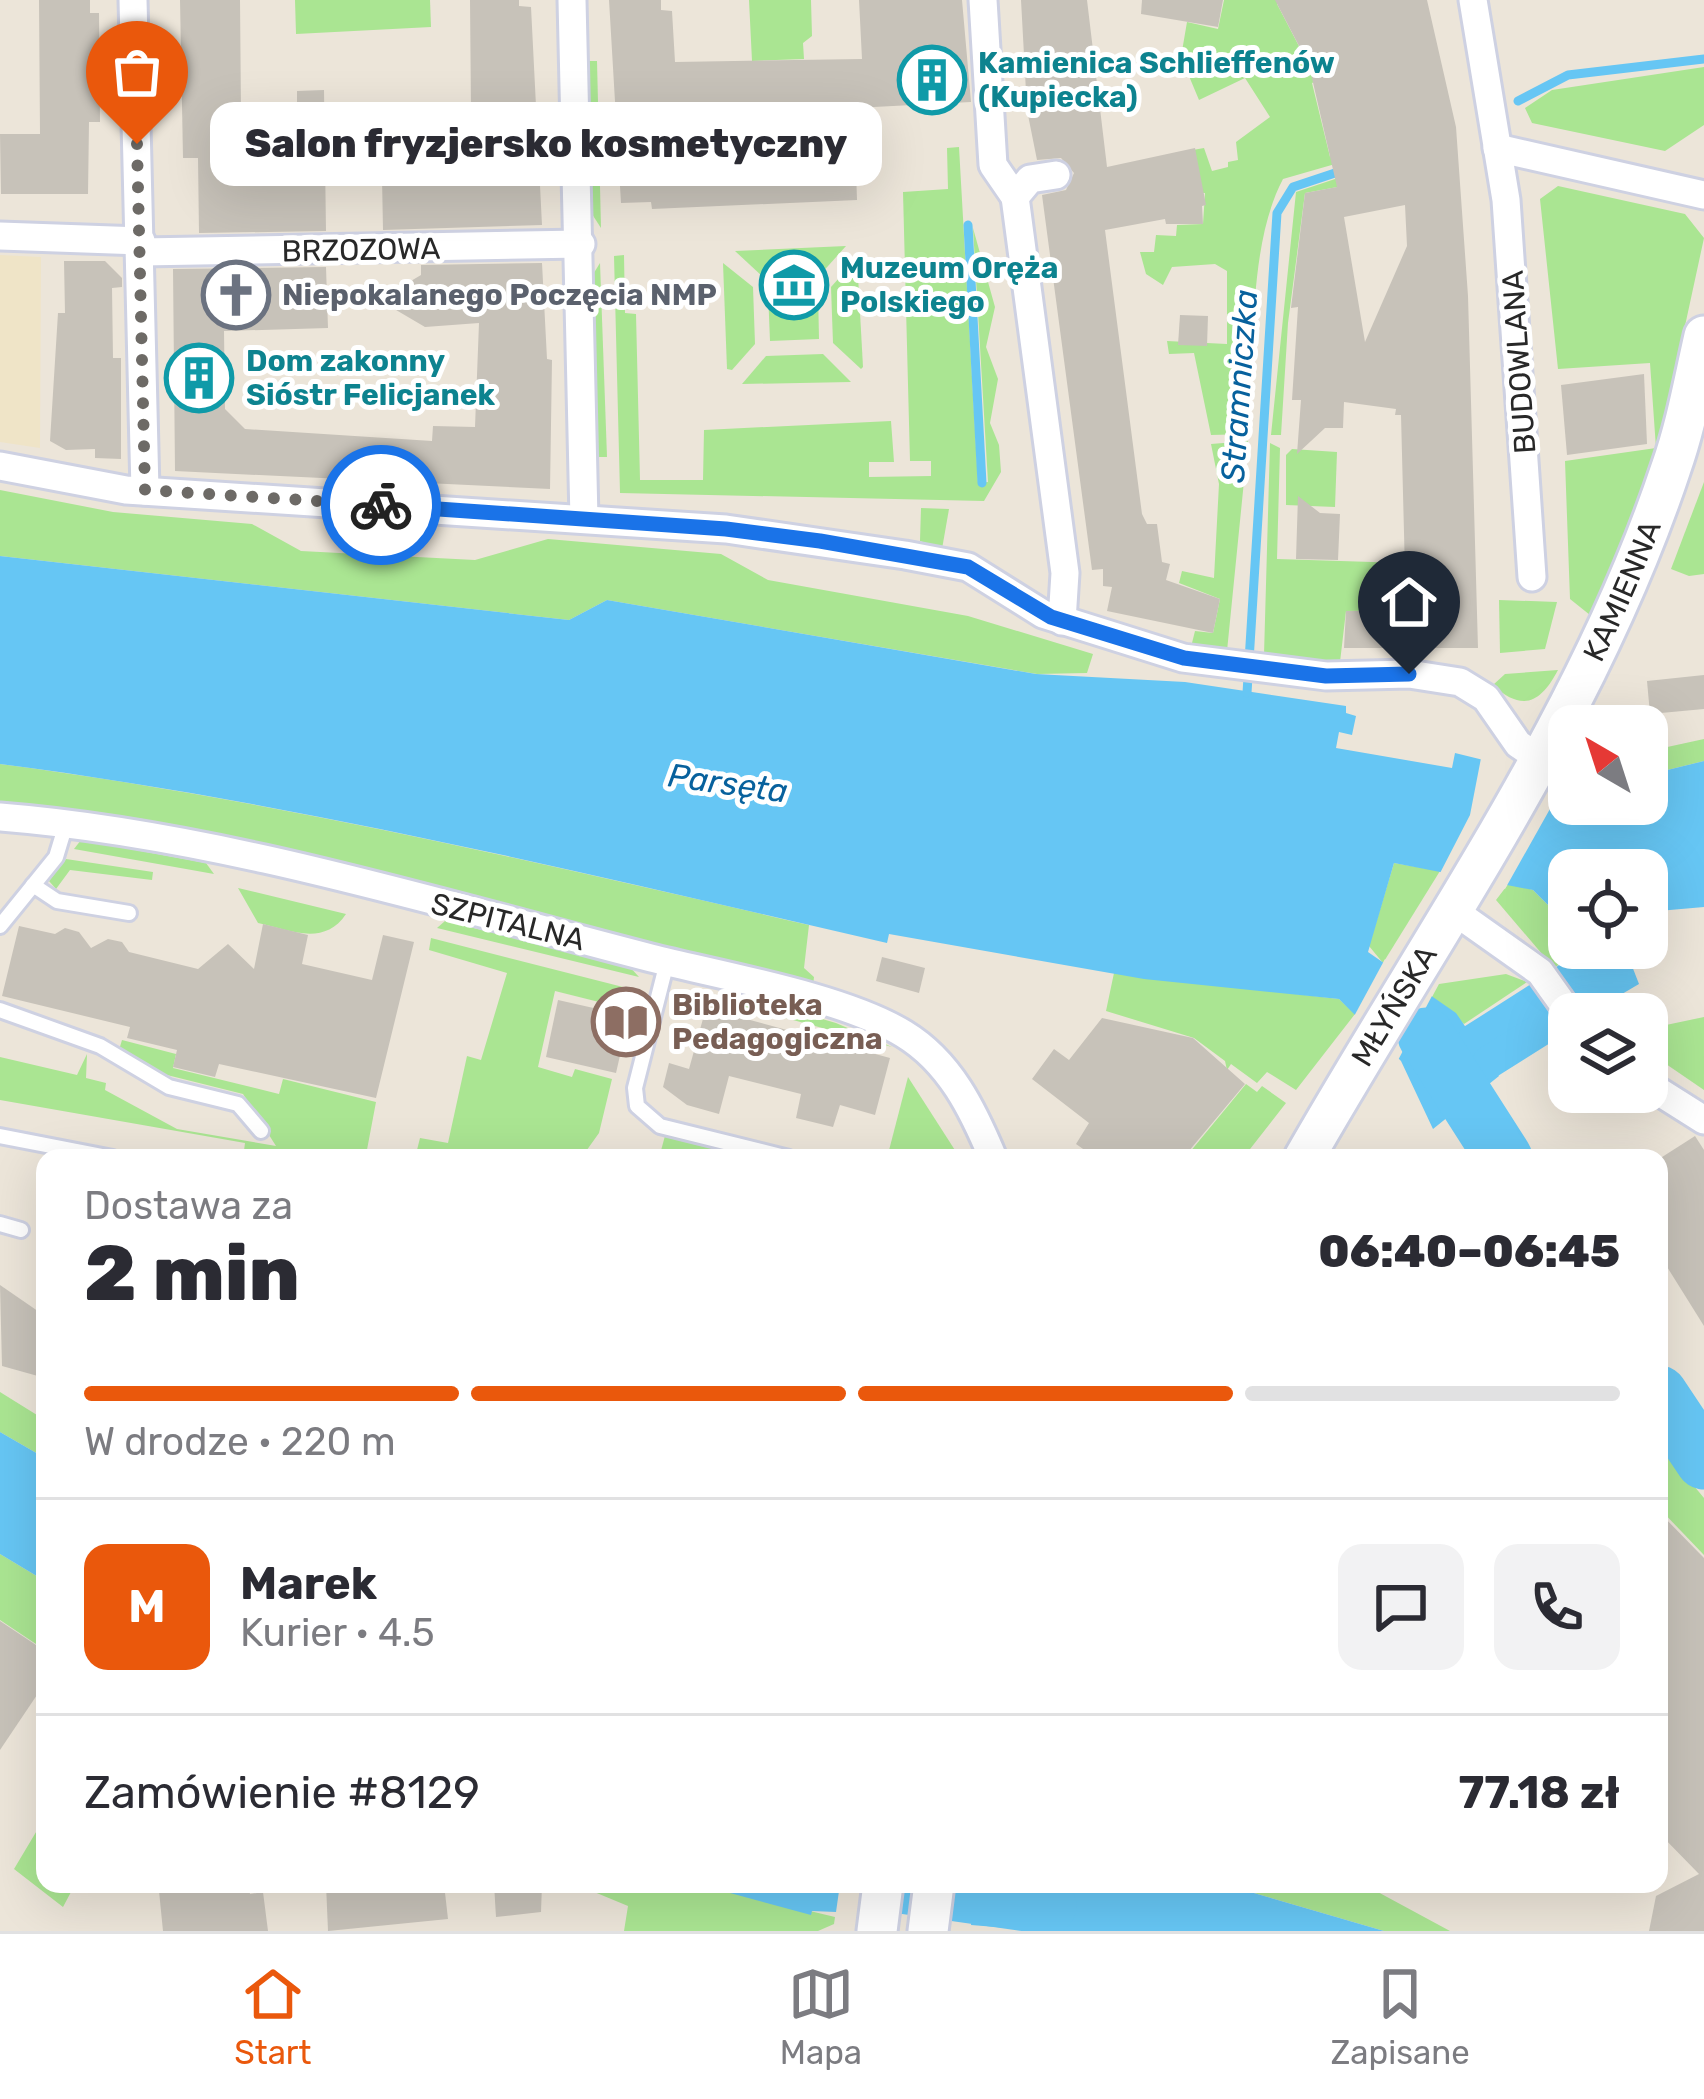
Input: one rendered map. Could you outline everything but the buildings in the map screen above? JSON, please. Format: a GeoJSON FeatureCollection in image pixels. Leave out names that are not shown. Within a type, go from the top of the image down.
{"type":"FeatureCollection","features":[{"type":"Feature","properties":{"kind":"street"},"geometry":{"type":"LineString","coordinates":[[134,0],[145,490]]}},
{"type":"Feature","properties":{"kind":"street"},"geometry":{"type":"LineString","coordinates":[[572,0],[584,518]]}},
{"type":"Feature","properties":{"kind":"street"},"geometry":{"type":"LineString","coordinates":[[983,0],[992,164],[1010,189],[1065,573],[1062,621]]}},
{"type":"Feature","properties":{"kind":"street","name":"BUDOWLANA"},"geometry":{"type":"LineString","coordinates":[[1473,0],[1517,311],[1532,577]]}},
{"type":"Feature","properties":{"kind":"street"},"geometry":{"type":"LineString","coordinates":[[1497,148],[1704,195]]}},
{"type":"Feature","properties":{"kind":"street"},"geometry":{"type":"LineString","coordinates":[[1010,189],[1030,179],[1056,175]]}},
{"type":"Feature","properties":{"kind":"street","name":"BRZOZOWA"},"geometry":{"type":"LineString","coordinates":[[0,236],[141,246],[581,244]]}},
{"type":"Feature","properties":{"kind":"street","name":"KAMIENNA"},"geometry":{"type":"LineString","coordinates":[[1461,901],[1540,760],[1649,526],[1672,467],[1704,336]]}},
{"type":"Feature","properties":{"kind":"street"},"geometry":{"type":"LineString","coordinates":[[0,466],[145,490],[764,532],[956,565],[988,577],[1036,611],[1062,621],[1221,664],[1343,677],[1409,674],[1460,682],[1486,698],[1519,744],[1540,760]]}},
{"type":"Feature","properties":{"kind":"street","name":"SZPITALNA"},"geometry":{"type":"LineString","coordinates":[[0,817],[172,841],[840,1009],[900,1032],[936,1061],[974,1113],[1008,1149]]}},
{"type":"Feature","properties":{"kind":"street"},"geometry":{"type":"LineString","coordinates":[[1461,901],[1540,972],[1555,993]]}},
{"type":"Feature","properties":{"kind":"street","name":"MŁYŃSKA"},"geometry":{"type":"LineString","coordinates":[[1313,1141],[1461,901]]}},
{"type":"Feature","properties":{"kind":"street"},"geometry":{"type":"LineString","coordinates":[[1668,1097],[1704,1120]]}},
{"type":"Feature","properties":{"kind":"street","name":"SZPITALNA"},"geometry":{"type":"LineString","coordinates":[[974,1113],[989,1149]]}},
{"type":"Feature","properties":{"kind":"street"},"geometry":{"type":"LineString","coordinates":[[877,1929],[882,1893]]}},
{"type":"Feature","properties":{"kind":"street"},"geometry":{"type":"LineString","coordinates":[[928,1931],[933,1893]]}},
{"type":"Feature","properties":{"kind":"lane"},"geometry":{"type":"LineString","coordinates":[[0,926],[56,857],[66,824]]}},
{"type":"Feature","properties":{"kind":"lane"},"geometry":{"type":"LineString","coordinates":[[33,885],[57,901],[130,913]]}},
{"type":"Feature","properties":{"kind":"lane"},"geometry":{"type":"LineString","coordinates":[[667,962],[635,1088],[637,1106],[659,1126],[752,1149]]}},
{"type":"Feature","properties":{"kind":"lane"},"geometry":{"type":"LineString","coordinates":[[0,1010],[100,1046],[169,1087],[238,1104],[261,1132]]}},
{"type":"Feature","properties":{"kind":"lane"},"geometry":{"type":"LineString","coordinates":[[0,1136],[67,1149]]}},
{"type":"Feature","properties":{"kind":"lane"},"geometry":{"type":"LineString","coordinates":[[0,1224],[21,1229]]}},
{"type":"Feature","properties":{"kind":"shaded area"},"geometry":{"type":"Polygon","coordinates":[[[0,255],[41,257],[40,448],[0,442],[0,255]]]}},
{"type":"Feature","properties":{"kind":"green space"},"geometry":{"type":"Polygon","coordinates":[[[295,0],[430,0],[431,27],[296,34],[295,0]]]}},
{"type":"Feature","properties":{"kind":"green space"},"geometry":{"type":"Polygon","coordinates":[[[749,0],[811,0],[812,36],[803,43],[804,59],[752,61],[749,0]]]}},
{"type":"Feature","properties":{"kind":"green space"},"geometry":{"type":"Polygon","coordinates":[[[1224,0],[1284,0],[1277,4],[1302,52],[1359,25],[1367,59],[1312,83],[1330,157],[1349,160],[1283,179],[1271,206],[1258,269],[1248,434],[1211,435],[1194,353],[1169,354],[1167,341],[1227,344],[1227,271],[1215,264],[1172,267],[1163,285],[1146,274],[1140,252],[1154,252],[1156,235],[1176,236],[1177,225],[1203,224],[1205,193],[1196,193],[1187,151],[1204,148],[1212,171],[1228,167],[1228,162],[1238,160],[1236,142],[1270,117],[1245,78],[1199,100],[1181,57],[1187,22],[1218,29],[1224,0]]]}},
{"type":"Feature","properties":{"kind":"green space"},"geometry":{"type":"Polygon","coordinates":[[[587,61],[597,61],[601,228],[590,211],[587,61]]]}},
{"type":"Feature","properties":{"kind":"green space"},"geometry":{"type":"Polygon","coordinates":[[[1704,67],[1704,125],[1665,151],[1532,123],[1525,108],[1552,90],[1704,67]]]}},
{"type":"Feature","properties":{"kind":"green space"},"geometry":{"type":"Polygon","coordinates":[[[959,147],[978,483],[988,482],[973,228],[995,307],[986,347],[998,379],[990,423],[999,445],[1001,472],[984,501],[620,493],[614,256],[624,255],[625,313],[636,314],[640,480],[703,480],[704,430],[891,421],[894,462],[869,462],[869,477],[931,476],[931,461],[910,461],[903,192],[948,189],[947,148],[959,147]]]}},
{"type":"Feature","properties":{"kind":"green space"},"geometry":{"type":"Polygon","coordinates":[[[1356,172],[1359,183],[1305,193],[1288,323],[1281,435],[1271,435],[1296,192],[1356,172]]]}},
{"type":"Feature","properties":{"kind":"green space"},"geometry":{"type":"Polygon","coordinates":[[[1558,186],[1685,214],[1704,238],[1656,460],[1590,615],[1570,599],[1565,461],[1656,448],[1650,363],[1558,369],[1540,199],[1558,186]]]}},
{"type":"Feature","properties":{"kind":"green space"},"geometry":{"type":"Polygon","coordinates":[[[846,246],[820,275],[763,277],[735,251],[846,246]]]}},
{"type":"Feature","properties":{"kind":"green space"},"geometry":{"type":"Polygon","coordinates":[[[857,258],[861,369],[833,343],[831,287],[857,258]]]}},
{"type":"Feature","properties":{"kind":"green space"},"geometry":{"type":"Polygon","coordinates":[[[600,263],[607,457],[598,457],[592,276],[600,263]]]}},
{"type":"Feature","properties":{"kind":"green space"},"geometry":{"type":"Polygon","coordinates":[[[723,263],[753,287],[755,344],[732,370],[727,369],[723,263]]]}},
{"type":"Feature","properties":{"kind":"green space"},"geometry":{"type":"Polygon","coordinates":[[[818,290],[819,339],[770,341],[768,291],[818,290]]]}},
{"type":"Feature","properties":{"kind":"green space"},"geometry":{"type":"Polygon","coordinates":[[[823,354],[851,382],[742,384],[766,356],[823,354]]]}},
{"type":"Feature","properties":{"kind":"green space"},"geometry":{"type":"Polygon","coordinates":[[[1248,441],[1227,651],[1191,647],[1195,631],[1213,633],[1220,599],[1179,583],[1182,571],[1214,578],[1219,484],[1211,444],[1248,441]]]}},
{"type":"Feature","properties":{"kind":"green space"},"geometry":{"type":"Polygon","coordinates":[[[1270,443],[1280,448],[1277,559],[1404,563],[1405,610],[1346,611],[1340,662],[1264,655],[1270,443]]]}},
{"type":"Feature","properties":{"kind":"green space"},"geometry":{"type":"Polygon","coordinates":[[[1292,449],[1337,452],[1335,507],[1286,505],[1286,455],[1292,449]]]}},
{"type":"Feature","properties":{"kind":"green space"},"geometry":{"type":"Polygon","coordinates":[[[1704,482],[1704,574],[1689,576],[1671,569],[1704,482]]]}},
{"type":"Feature","properties":{"kind":"green space"},"geometry":{"type":"Polygon","coordinates":[[[0,490],[113,512],[252,524],[301,551],[475,560],[548,539],[721,554],[768,580],[968,616],[1093,654],[1087,673],[1037,674],[607,600],[569,620],[0,556],[0,490]]]}},
{"type":"Feature","properties":{"kind":"green space"},"geometry":{"type":"Polygon","coordinates":[[[921,508],[949,509],[942,549],[920,541],[921,508]]]}},
{"type":"Feature","properties":{"kind":"green space"},"geometry":{"type":"Polygon","coordinates":[[[1499,600],[1557,602],[1545,649],[1500,653],[1499,600]]]}},
{"type":"Feature","properties":{"kind":"green space"},"geometry":{"type":"Polygon","coordinates":[[[1558,670],[1545,690],[1530,700],[1513,699],[1493,685],[1505,674],[1558,670]]]}},
{"type":"Feature","properties":{"kind":"green space"},"geometry":{"type":"Polygon","coordinates":[[[1704,739],[1704,761],[1668,770],[1668,747],[1704,739]]]}},
{"type":"Feature","properties":{"kind":"green space"},"geometry":{"type":"Polygon","coordinates":[[[0,764],[305,814],[809,925],[804,968],[814,977],[813,986],[596,928],[143,819],[0,801],[0,764]]]}},
{"type":"Feature","properties":{"kind":"green space"},"geometry":{"type":"Polygon","coordinates":[[[81,840],[206,863],[214,874],[74,849],[81,840]]]}},
{"type":"Feature","properties":{"kind":"green space"},"geometry":{"type":"Polygon","coordinates":[[[66,859],[153,872],[152,880],[70,870],[56,889],[49,881],[66,859]]]}},
{"type":"Feature","properties":{"kind":"green space"},"geometry":{"type":"Polygon","coordinates":[[[1394,863],[1440,871],[1383,963],[1369,946],[1394,863]]]}},
{"type":"Feature","properties":{"kind":"green space"},"geometry":{"type":"Polygon","coordinates":[[[1509,883],[1533,890],[1548,905],[1548,961],[1496,900],[1509,883]]]}},
{"type":"Feature","properties":{"kind":"green space"},"geometry":{"type":"Polygon","coordinates":[[[238,888],[346,914],[317,933],[282,929],[258,923],[238,888]]]}},
{"type":"Feature","properties":{"kind":"green space"},"geometry":{"type":"Polygon","coordinates":[[[445,921],[629,966],[639,977],[437,928],[445,921]]]}},
{"type":"Feature","properties":{"kind":"green space"},"geometry":{"type":"Polygon","coordinates":[[[431,938],[623,987],[619,1007],[555,991],[538,1067],[572,1077],[575,1069],[612,1079],[599,1133],[588,1149],[417,1149],[420,1138],[448,1143],[467,1056],[481,1060],[507,973],[429,950],[431,938]]]}},
{"type":"Feature","properties":{"kind":"green space"},"geometry":{"type":"Polygon","coordinates":[[[1114,973],[1339,999],[1355,1014],[1296,1090],[1267,1072],[1257,1083],[1231,1064],[1227,1070],[1225,1061],[1194,1038],[1106,1011],[1114,973]]]}},
{"type":"Feature","properties":{"kind":"green space"},"geometry":{"type":"Polygon","coordinates":[[[1506,974],[1527,982],[1464,1024],[1432,997],[1439,984],[1506,974]]]}},
{"type":"Feature","properties":{"kind":"green space"},"geometry":{"type":"Polygon","coordinates":[[[743,996],[836,1023],[892,1047],[738,1005],[743,996]]]}},
{"type":"Feature","properties":{"kind":"green space"},"geometry":{"type":"Polygon","coordinates":[[[1704,1017],[1704,1090],[1668,1065],[1668,1025],[1704,1017]]]}},
{"type":"Feature","properties":{"kind":"green space"},"geometry":{"type":"Polygon","coordinates":[[[122,1040],[176,1054],[173,1068],[279,1094],[283,1079],[376,1102],[367,1149],[244,1149],[245,1143],[0,1100],[0,1057],[77,1075],[87,1054],[86,1078],[106,1083],[105,1090],[177,1129],[276,1146],[243,1094],[167,1075],[119,1050],[122,1040]]]}},
{"type":"Feature","properties":{"kind":"green space"},"geometry":{"type":"Polygon","coordinates":[[[908,1077],[954,1149],[889,1149],[908,1077]]]}},
{"type":"Feature","properties":{"kind":"green space"},"geometry":{"type":"Polygon","coordinates":[[[1246,1084],[1257,1092],[1262,1086],[1286,1103],[1250,1149],[1192,1149],[1246,1084]]]}},
{"type":"Feature","properties":{"kind":"green space"},"geometry":{"type":"Polygon","coordinates":[[[666,1132],[735,1149],[661,1149],[666,1132]]]}},
{"type":"Feature","properties":{"kind":"green space"},"geometry":{"type":"Polygon","coordinates":[[[0,1392],[36,1414],[36,1453],[0,1432],[0,1392]]]}},
{"type":"Feature","properties":{"kind":"green space"},"geometry":{"type":"Polygon","coordinates":[[[1668,1455],[1704,1498],[1704,1555],[1668,1517],[1668,1455]]]}},
{"type":"Feature","properties":{"kind":"green space"},"geometry":{"type":"Polygon","coordinates":[[[0,1554],[36,1576],[36,1644],[0,1620],[0,1554]]]}},
{"type":"Feature","properties":{"kind":"green space"},"geometry":{"type":"Polygon","coordinates":[[[36,1832],[36,1886],[14,1869],[36,1832]]]}},
{"type":"Feature","properties":{"kind":"green space"},"geometry":{"type":"Polygon","coordinates":[[[45,1893],[70,1893],[63,1907],[45,1893]]]}},
{"type":"Feature","properties":{"kind":"green space"},"geometry":{"type":"Polygon","coordinates":[[[597,1893],[735,1893],[835,1917],[834,1924],[818,1931],[624,1931],[628,1906],[597,1893]]]}},
{"type":"Feature","properties":{"kind":"green space"},"geometry":{"type":"Polygon","coordinates":[[[1254,1893],[1380,1893],[1450,1931],[1384,1931],[1254,1893]]]}},
{"type":"Feature","properties":{"kind":"water"},"geometry":{"type":"Polygon","coordinates":[[[0,556],[569,620],[607,600],[1036,674],[1185,682],[1346,706],[1346,713],[1356,716],[1352,735],[1339,732],[1336,748],[1452,768],[1455,753],[1548,776],[1548,825],[1668,825],[1668,770],[1704,761],[1704,907],[1668,910],[1668,849],[1548,849],[1548,905],[1533,890],[1394,863],[1368,952],[1456,1013],[1499,1076],[1433,1129],[1401,1061],[1339,999],[1144,979],[889,934],[887,943],[335,820],[0,764],[0,556]]]}},
{"type":"Feature","properties":{"kind":"water"},"geometry":{"type":"Polygon","coordinates":[[[1556,969],[1633,969],[1639,984],[1624,993],[1573,993],[1556,969]]]}},
{"type":"Feature","properties":{"kind":"water"},"geometry":{"type":"Polygon","coordinates":[[[0,1432],[36,1453],[36,1576],[0,1554],[0,1432]]]}},
{"type":"Feature","properties":{"kind":"water"},"geometry":{"type":"Polygon","coordinates":[[[730,1893],[839,1893],[836,1912],[812,1911],[811,1915],[730,1893]]]}},
{"type":"Feature","properties":{"kind":"water"},"geometry":{"type":"Polygon","coordinates":[[[975,1893],[1254,1893],[1384,1931],[1047,1931],[971,1925],[975,1893]]]}},
{"type":"Feature","properties":{"kind":"pier"},"geometry":{"type":"Polygon","coordinates":[[[1482,753],[1548,770],[1548,812],[1505,889],[1438,877],[1470,815],[1482,753]]]}},
{"type":"Feature","properties":{"kind":"pier"},"geometry":{"type":"Polygon","coordinates":[[[1385,959],[1433,994],[1396,1064],[1352,1020],[1385,959]]]}},
{"type":"Feature","properties":{"kind":"waterway","name":"Stramniczka"},"geometry":{"type":"LineString","coordinates":[[1518,101],[1568,75],[1704,59]]}},
{"type":"Feature","properties":{"kind":"waterway","name":"Stramniczka"},"geometry":{"type":"LineString","coordinates":[[1247,693],[1277,213],[1293,187],[1344,170]]}},
{"type":"Feature","properties":{"kind":"waterway"},"geometry":{"type":"LineString","coordinates":[[968,225],[982,483]]}},
{"type":"Feature","properties":{"kind":"waterway"},"geometry":{"type":"LineString","coordinates":[[1474,1040],[1565,982]]}},
{"type":"Feature","properties":{"kind":"waterway"},"geometry":{"type":"LineString","coordinates":[[1489,1062],[1548,1025]]}},
{"type":"Feature","properties":{"kind":"waterway","name":"Parsęta"},"geometry":{"type":"LineString","coordinates":[[1426,1036],[1498,1149]]}},
{"type":"Feature","properties":{"kind":"waterway","name":"Parsęta"},"geometry":{"type":"LineString","coordinates":[[1668,1407],[1704,1461]]}},
{"type":"Feature","properties":{"kind":"waterway"},"geometry":{"type":"LineString","coordinates":[[957,1893],[1048,1906]]}},
{"type":"Feature","properties":{"kind":"way so far"},"geometry":{"type":"LineString","coordinates":[[137,144],[145,490],[381,505]]}},
{"type":"Feature","properties":{"kind":"place","name":"Kamienica Schlieffenów (Kupiecka)"},"geometry":{"type":"Point","coordinates":[932,80]}},
{"type":"Feature","properties":{"kind":"place","name":"Salon fryzjersko kosmetyczny"},"geometry":{"type":"Point","coordinates":[137,144]}},
{"type":"Feature","properties":{"kind":"place","name":"Muzeum Oręża Polskiego"},"geometry":{"type":"Point","coordinates":[794,285]}},
{"type":"Feature","properties":{"kind":"place","name":"Niepokalanego Poczęcia NMP"},"geometry":{"type":"Point","coordinates":[236,295]}},
{"type":"Feature","properties":{"kind":"place","name":"Dom zakonny Sióstr Felicjanek"},"geometry":{"type":"Point","coordinates":[199,378]}},
{"type":"Feature","properties":{"kind":"place","name":"Biblioteka Pedagogiczna"},"geometry":{"type":"Point","coordinates":[626,1022]}},
{"type":"Feature","properties":{"kind":"route"},"geometry":{"type":"LineString","coordinates":[[381,505],[764,532],[820,541],[968,567],[1036,611],[1184,658],[1326,676],[1409,674]]}}]}
